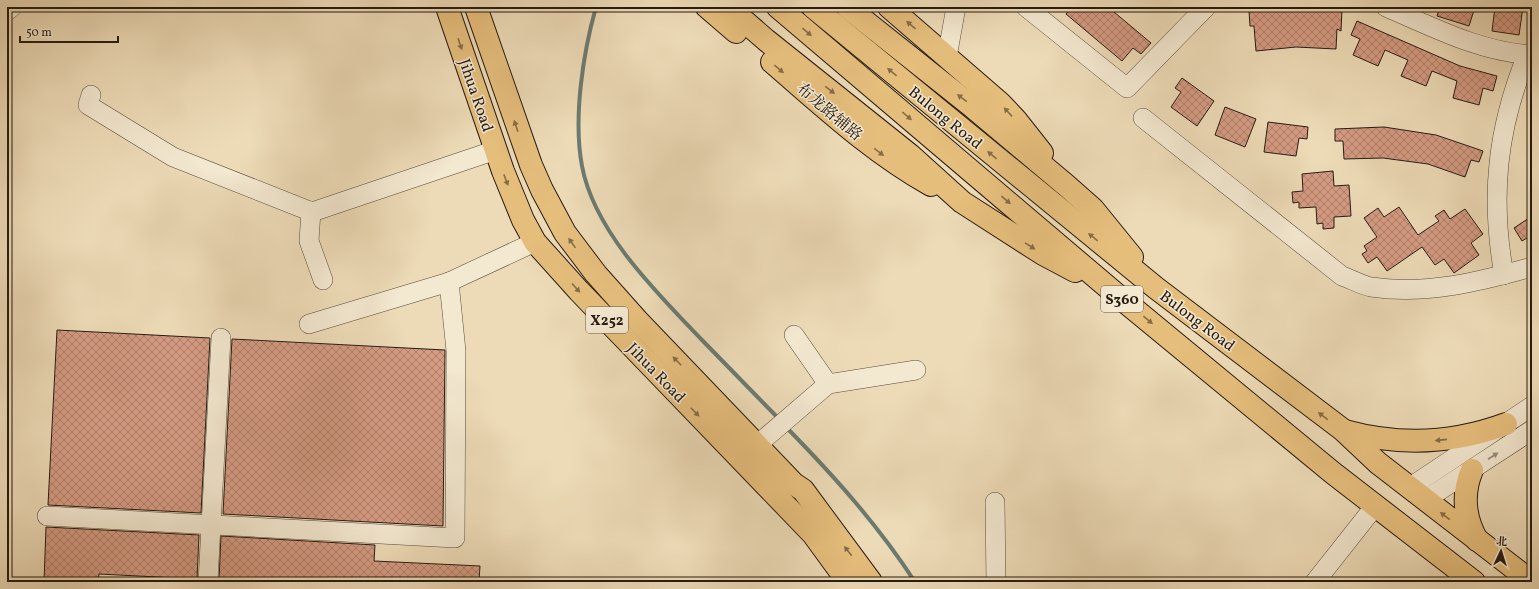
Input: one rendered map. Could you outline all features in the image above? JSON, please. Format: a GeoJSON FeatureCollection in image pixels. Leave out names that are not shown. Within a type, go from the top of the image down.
{"type":"FeatureCollection","features":[{"type":"Feature","properties":{"kind":"main road","name":"Jihua Road"},"geometry":{"type":"LineString","coordinates":[[447,7],[512,195],[535,242],[579,291],[813,534],[848,582]]}},
{"type":"Feature","properties":{"kind":"main road","name":"Jihua Road"},"geometry":{"type":"LineString","coordinates":[[476,7],[528,159],[542,190],[565,233],[588,264],[617,298],[757,445],[803,490],[871,582]]}},
{"type":"Feature","properties":{"kind":"main road","name":"布龙路辅路"},"geometry":{"type":"LineString","coordinates":[[707,7],[874,148],[901,168],[962,202]]}},
{"type":"Feature","properties":{"kind":"main road"},"geometry":{"type":"LineString","coordinates":[[728,7],[766,40],[910,155],[962,202],[1044,254],[1117,295]]}},
{"type":"Feature","properties":{"kind":"main road","name":"Bulong Road"},"geometry":{"type":"LineString","coordinates":[[778,7],[1117,295],[1333,473],[1474,582]]}},
{"type":"Feature","properties":{"kind":"main road","name":"Bulong Road"},"geometry":{"type":"LineString","coordinates":[[813,7],[1156,288],[1343,430],[1378,463],[1532,582]]}},
{"type":"Feature","properties":{"kind":"main road"},"geometry":{"type":"LineString","coordinates":[[847,7],[974,108],[1093,209],[1110,228],[1156,288]]}},
{"type":"Feature","properties":{"kind":"main road"},"geometry":{"type":"LineString","coordinates":[[889,7],[1000,103],[1016,120],[1067,186]]}},
{"type":"Feature","properties":{"kind":"main road"},"geometry":{"type":"LineString","coordinates":[[1343,430],[1383,440],[1425,442],[1466,436],[1506,424]]}},
{"type":"Feature","properties":{"kind":"main road"},"geometry":{"type":"LineString","coordinates":[[1472,470],[1466,490],[1465,506],[1468,521],[1478,540]]}},
{"type":"Feature","properties":{"kind":"street"},"geometry":{"type":"LineString","coordinates":[[7,11],[12,7]]}},
{"type":"Feature","properties":{"kind":"street"},"geometry":{"type":"LineString","coordinates":[[947,57],[956,7]]}},
{"type":"Feature","properties":{"kind":"street"},"geometry":{"type":"LineString","coordinates":[[1026,7],[1127,88],[1206,7]]}},
{"type":"Feature","properties":{"kind":"street"},"geometry":{"type":"LineString","coordinates":[[1386,7],[1474,44],[1493,50],[1529,55],[1508,108],[1498,163],[1496,219],[1504,275]]}},
{"type":"Feature","properties":{"kind":"street"},"geometry":{"type":"LineString","coordinates":[[91,95],[88,105],[173,157],[311,211],[496,150]]}},
{"type":"Feature","properties":{"kind":"street"},"geometry":{"type":"LineString","coordinates":[[1143,118],[1342,276],[1370,286],[1417,290],[1474,283],[1532,268]]}},
{"type":"Feature","properties":{"kind":"street"},"geometry":{"type":"LineString","coordinates":[[311,211],[309,241],[323,280]]}},
{"type":"Feature","properties":{"kind":"street"},"geometry":{"type":"LineString","coordinates":[[309,324],[449,282],[535,242]]}},
{"type":"Feature","properties":{"kind":"street"},"geometry":{"type":"LineString","coordinates":[[47,516],[455,538],[456,351],[449,282]]}},
{"type":"Feature","properties":{"kind":"street"},"geometry":{"type":"LineString","coordinates":[[794,335],[828,384]]}},
{"type":"Feature","properties":{"kind":"street"},"geometry":{"type":"LineString","coordinates":[[208,582],[221,338]]}},
{"type":"Feature","properties":{"kind":"street"},"geometry":{"type":"LineString","coordinates":[[757,445],[828,384],[916,370]]}},
{"type":"Feature","properties":{"kind":"street"},"geometry":{"type":"LineString","coordinates":[[1417,494],[1506,424],[1532,406]]}},
{"type":"Feature","properties":{"kind":"street"},"geometry":{"type":"LineString","coordinates":[[1417,494],[1472,470],[1532,430]]}},
{"type":"Feature","properties":{"kind":"street"},"geometry":{"type":"LineString","coordinates":[[995,502],[996,582]]}},
{"type":"Feature","properties":{"kind":"street"},"geometry":{"type":"LineString","coordinates":[[1315,582],[1375,506]]}},
{"type":"Feature","properties":{"kind":"building"},"geometry":{"type":"Polygon","coordinates":[[[1072,7],[1108,7],[1151,43],[1141,54],[1133,48],[1122,61],[1066,14],[1072,7]]]}},
{"type":"Feature","properties":{"kind":"building"},"geometry":{"type":"Polygon","coordinates":[[[1291,7],[1342,9],[1341,31],[1337,29],[1336,49],[1296,47],[1256,51],[1254,26],[1250,26],[1249,11],[1291,7]]]}},
{"type":"Feature","properties":{"kind":"building"},"geometry":{"type":"Polygon","coordinates":[[[1440,7],[1475,7],[1469,26],[1437,16],[1440,7]]]}},
{"type":"Feature","properties":{"kind":"building"},"geometry":{"type":"Polygon","coordinates":[[[1495,7],[1523,7],[1519,35],[1492,31],[1495,7]]]}},
{"type":"Feature","properties":{"kind":"building"},"geometry":{"type":"Polygon","coordinates":[[[1357,21],[1460,66],[1497,76],[1493,91],[1483,88],[1479,105],[1453,98],[1457,81],[1432,71],[1426,86],[1401,76],[1408,60],[1385,50],[1378,66],[1353,55],[1360,39],[1351,35],[1357,21]]]}},
{"type":"Feature","properties":{"kind":"building"},"geometry":{"type":"Polygon","coordinates":[[[1182,78],[1214,101],[1197,126],[1171,107],[1181,92],[1175,88],[1182,78]]]}},
{"type":"Feature","properties":{"kind":"building"},"geometry":{"type":"Polygon","coordinates":[[[1225,107],[1256,119],[1245,147],[1215,135],[1225,107]]]}},
{"type":"Feature","properties":{"kind":"building"},"geometry":{"type":"Polygon","coordinates":[[[1268,122],[1308,127],[1307,139],[1299,138],[1296,156],[1264,152],[1268,122]]]}},
{"type":"Feature","properties":{"kind":"building"},"geometry":{"type":"Polygon","coordinates":[[[1384,127],[1436,135],[1483,151],[1479,162],[1471,160],[1465,177],[1428,164],[1383,158],[1344,159],[1343,141],[1335,141],[1335,129],[1384,127]]]}},
{"type":"Feature","properties":{"kind":"building"},"geometry":{"type":"Polygon","coordinates":[[[1333,171],[1334,186],[1349,185],[1351,216],[1334,217],[1334,228],[1323,229],[1323,223],[1317,224],[1316,207],[1299,208],[1299,202],[1293,203],[1292,192],[1303,191],[1302,174],[1333,171]]]}},
{"type":"Feature","properties":{"kind":"building"},"geometry":{"type":"Polygon","coordinates":[[[1399,207],[1418,235],[1439,221],[1435,216],[1444,210],[1450,219],[1465,209],[1483,234],[1471,243],[1479,255],[1454,273],[1444,259],[1435,265],[1422,247],[1387,271],[1377,257],[1368,263],[1362,254],[1367,251],[1364,246],[1377,237],[1364,218],[1378,208],[1384,217],[1399,207]]]}},
{"type":"Feature","properties":{"kind":"building"},"geometry":{"type":"Polygon","coordinates":[[[1532,216],[1532,235],[1522,241],[1514,228],[1532,216]]]}},
{"type":"Feature","properties":{"kind":"building"},"geometry":{"type":"Polygon","coordinates":[[[57,330],[210,338],[201,513],[48,505],[57,330]]]}},
{"type":"Feature","properties":{"kind":"building"},"geometry":{"type":"Polygon","coordinates":[[[232,339],[445,350],[443,526],[223,514],[232,339]]]}},
{"type":"Feature","properties":{"kind":"building"},"geometry":{"type":"Polygon","coordinates":[[[46,527],[199,535],[197,579],[99,574],[98,582],[44,582],[46,527]]]}},
{"type":"Feature","properties":{"kind":"building"},"geometry":{"type":"Polygon","coordinates":[[[221,536],[375,545],[374,561],[480,566],[479,581],[420,578],[420,582],[256,582],[219,580],[221,536]]]}},
{"type":"Feature","properties":{"kind":"waterway"},"geometry":{"type":"LineString","coordinates":[[596,7],[583,65],[579,107],[579,147],[582,166],[589,190],[599,214],[613,237],[647,281],[683,321],[779,419]]}},
{"type":"Feature","properties":{"kind":"waterway"},"geometry":{"type":"LineString","coordinates":[[786,427],[871,521],[915,582]]}}]}
